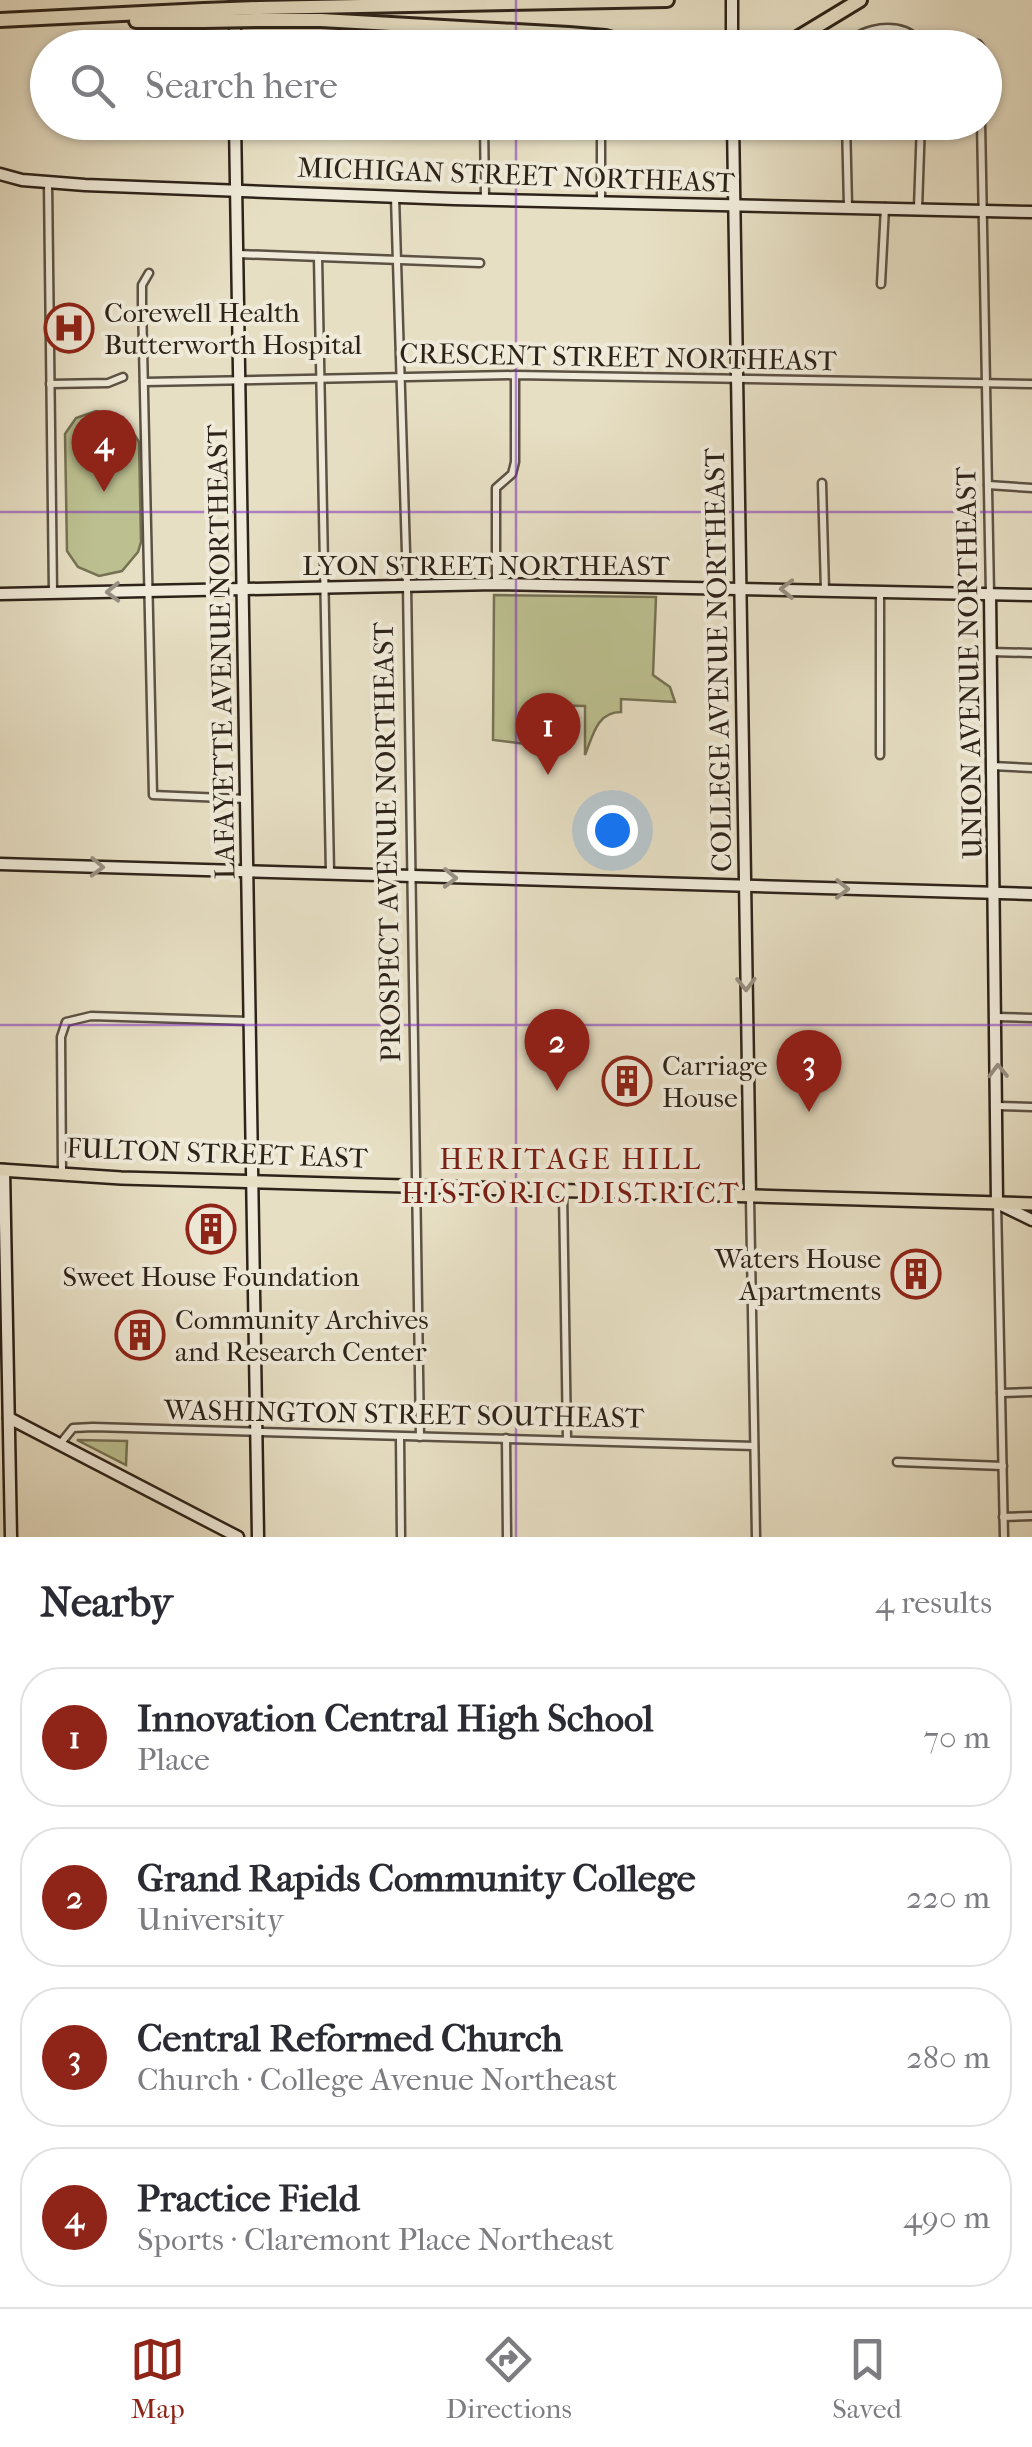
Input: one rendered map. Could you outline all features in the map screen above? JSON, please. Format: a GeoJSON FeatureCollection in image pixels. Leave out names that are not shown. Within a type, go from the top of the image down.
{"type":"FeatureCollection","features":[{"type":"Feature","properties":{"kind":"highway"},"geometry":{"type":"LineString","coordinates":[[7,20],[667,0]]}},
{"type":"Feature","properties":{"kind":"highway"},"geometry":{"type":"LineString","coordinates":[[811,30],[860,0]]}},
{"type":"Feature","properties":{"kind":"highway"},"geometry":{"type":"LineString","coordinates":[[259,14],[498,30]]}},
{"type":"Feature","properties":{"kind":"main road","name":"FULTON STREET EAST"},"geometry":{"type":"LineString","coordinates":[[2,1170],[251,1182],[1032,1204]]}},
{"type":"Feature","properties":{"kind":"street"},"geometry":{"type":"LineString","coordinates":[[235,0],[235,30]]}},
{"type":"Feature","properties":{"kind":"street"},"geometry":{"type":"LineString","coordinates":[[732,4],[732,30]]}},
{"type":"Feature","properties":{"kind":"street","name":"LAFAYETTE AVENUE NORTHEAST"},"geometry":{"type":"LineString","coordinates":[[235,140],[258,1537]]}},
{"type":"Feature","properties":{"kind":"street"},"geometry":{"type":"LineString","coordinates":[[484,140],[485,200]]}},
{"type":"Feature","properties":{"kind":"street"},"geometry":{"type":"LineString","coordinates":[[601,140],[601,202]]}},
{"type":"Feature","properties":{"kind":"street","name":"COLLEGE AVENUE NORTHEAST"},"geometry":{"type":"LineString","coordinates":[[733,140],[750,1196]]}},
{"type":"Feature","properties":{"kind":"street"},"geometry":{"type":"LineString","coordinates":[[846,140],[848,206]]}},
{"type":"Feature","properties":{"kind":"street"},"geometry":{"type":"LineString","coordinates":[[918,208],[920,140]]}},
{"type":"Feature","properties":{"kind":"street","name":"UNION AVENUE NORTHEAST"},"geometry":{"type":"LineString","coordinates":[[982,140],[997,1203]]}},
{"type":"Feature","properties":{"kind":"street","name":"MICHIGAN STREET NORTHEAST"},"geometry":{"type":"LineString","coordinates":[[0,174],[48,182],[485,200],[1032,212]]}},
{"type":"Feature","properties":{"kind":"street"},"geometry":{"type":"LineString","coordinates":[[48,182],[53,593]]}},
{"type":"Feature","properties":{"kind":"street","name":"PROSPECT AVENUE NORTHEAST"},"geometry":{"type":"LineString","coordinates":[[394,196],[407,585],[420,1437]]}},
{"type":"Feature","properties":{"kind":"street"},"geometry":{"type":"LineString","coordinates":[[882,284],[886,207]]}},
{"type":"Feature","properties":{"kind":"street"},"geometry":{"type":"LineString","coordinates":[[238,254],[480,263]]}},
{"type":"Feature","properties":{"kind":"street"},"geometry":{"type":"LineString","coordinates":[[318,258],[330,874]]}},
{"type":"Feature","properties":{"kind":"street"},"geometry":{"type":"LineString","coordinates":[[150,273],[142,285],[153,795],[247,798]]}},
{"type":"Feature","properties":{"kind":"street"},"geometry":{"type":"LineString","coordinates":[[496,584],[496,488],[512,474],[516,462],[514,375]]}},
{"type":"Feature","properties":{"kind":"street","name":"CRESCENT STREET NORTHEAST"},"geometry":{"type":"LineString","coordinates":[[144,382],[514,375],[1032,384]]}},
{"type":"Feature","properties":{"kind":"street"},"geometry":{"type":"LineString","coordinates":[[50,384],[108,383],[122,378]]}},
{"type":"Feature","properties":{"kind":"street"},"geometry":{"type":"LineString","coordinates":[[822,483],[825,590]]}},
{"type":"Feature","properties":{"kind":"street"},"geometry":{"type":"LineString","coordinates":[[988,485],[1032,488]]}},
{"type":"Feature","properties":{"kind":"street","name":"LYON STREET NORTHEAST"},"geometry":{"type":"LineString","coordinates":[[0,594],[496,584],[1032,595]]}},
{"type":"Feature","properties":{"kind":"street"},"geometry":{"type":"LineString","coordinates":[[880,592],[880,756]]}},
{"type":"Feature","properties":{"kind":"street"},"geometry":{"type":"LineString","coordinates":[[991,652],[1032,653]]}},
{"type":"Feature","properties":{"kind":"street"},"geometry":{"type":"LineString","coordinates":[[992,766],[1032,768]]}},
{"type":"Feature","properties":{"kind":"street"},"geometry":{"type":"LineString","coordinates":[[0,864],[1032,894]]}},
{"type":"Feature","properties":{"kind":"street"},"geometry":{"type":"LineString","coordinates":[[62,1172],[62,1027],[75,1018],[91,1016],[250,1021]]}},
{"type":"Feature","properties":{"kind":"street"},"geometry":{"type":"LineString","coordinates":[[997,1017],[1032,1018]]}},
{"type":"Feature","properties":{"kind":"street"},"geometry":{"type":"LineString","coordinates":[[998,1106],[1032,1106]]}},
{"type":"Feature","properties":{"kind":"street"},"geometry":{"type":"LineString","coordinates":[[2,1170],[9,1418],[5,1499],[11,1537]]}},
{"type":"Feature","properties":{"kind":"street"},"geometry":{"type":"LineString","coordinates":[[564,1191],[567,1439]]}},
{"type":"Feature","properties":{"kind":"street"},"geometry":{"type":"LineString","coordinates":[[750,1196],[756,1537]]}},
{"type":"Feature","properties":{"kind":"street"},"geometry":{"type":"LineString","coordinates":[[1004,1537],[997,1203],[1032,1220]]}},
{"type":"Feature","properties":{"kind":"street"},"geometry":{"type":"LineString","coordinates":[[1002,1394],[1032,1392]]}},
{"type":"Feature","properties":{"kind":"street"},"geometry":{"type":"LineString","coordinates":[[9,1418],[238,1537]]}},
{"type":"Feature","properties":{"kind":"street","name":"WASHINGTON STREET SOUTHEAST"},"geometry":{"type":"LineString","coordinates":[[60,1444],[74,1428],[754,1446]]}},
{"type":"Feature","properties":{"kind":"street"},"geometry":{"type":"LineString","coordinates":[[400,1437],[401,1537]]}},
{"type":"Feature","properties":{"kind":"street"},"geometry":{"type":"LineString","coordinates":[[506,1438],[507,1537]]}},
{"type":"Feature","properties":{"kind":"street"},"geometry":{"type":"LineString","coordinates":[[897,1462],[1003,1466]]}},
{"type":"Feature","properties":{"kind":"street"},"geometry":{"type":"LineString","coordinates":[[1004,1517],[1032,1516]]}},
{"type":"Feature","properties":{"kind":"green space"},"geometry":{"type":"Polygon","coordinates":[[[96,411],[123,417],[139,442],[141,542],[122,571],[99,576],[78,567],[67,551],[65,434],[76,418],[96,411]]]}},
{"type":"Feature","properties":{"kind":"green space"},"geometry":{"type":"Polygon","coordinates":[[[494,595],[656,597],[653,675],[670,687],[675,702],[621,699],[621,712],[601,720],[585,755],[585,706],[536,705],[535,745],[493,740],[494,595]]]}},
{"type":"Feature","properties":{"kind":"green space"},"geometry":{"type":"Polygon","coordinates":[[[77,1440],[127,1441],[126,1465],[77,1440]]]}},
{"type":"Feature","properties":{"kind":"place","name":"Corewell Health Butterworth Hospital"},"geometry":{"type":"Point","coordinates":[69,328]}},
{"type":"Feature","properties":{"kind":"place","name":"Practice Field"},"geometry":{"type":"Point","coordinates":[104,492]}},
{"type":"Feature","properties":{"kind":"place","name":"Innovation Central High School"},"geometry":{"type":"Point","coordinates":[548,775]}},
{"type":"Feature","properties":{"kind":"place","name":"Carriage House"},"geometry":{"type":"Point","coordinates":[627,1081]}},
{"type":"Feature","properties":{"kind":"place","name":"Grand Rapids Community College"},"geometry":{"type":"Point","coordinates":[557,1091]}},
{"type":"Feature","properties":{"kind":"place","name":"Central Reformed Church"},"geometry":{"type":"Point","coordinates":[809,1112]}},
{"type":"Feature","properties":{"kind":"place","name":"Sweet House Foundation"},"geometry":{"type":"Point","coordinates":[211,1229]}},
{"type":"Feature","properties":{"kind":"place","name":"Waters House Apartments"},"geometry":{"type":"Point","coordinates":[916,1274]}},
{"type":"Feature","properties":{"kind":"place","name":"Community Archives and Research Center"},"geometry":{"type":"Point","coordinates":[140,1335]}},
{"type":"Feature","properties":{"kind":"district","name":"HERITAGE HILL HISTORIC DISTRICT"},"geometry":{"type":"Point","coordinates":[571,1176]}}]}
